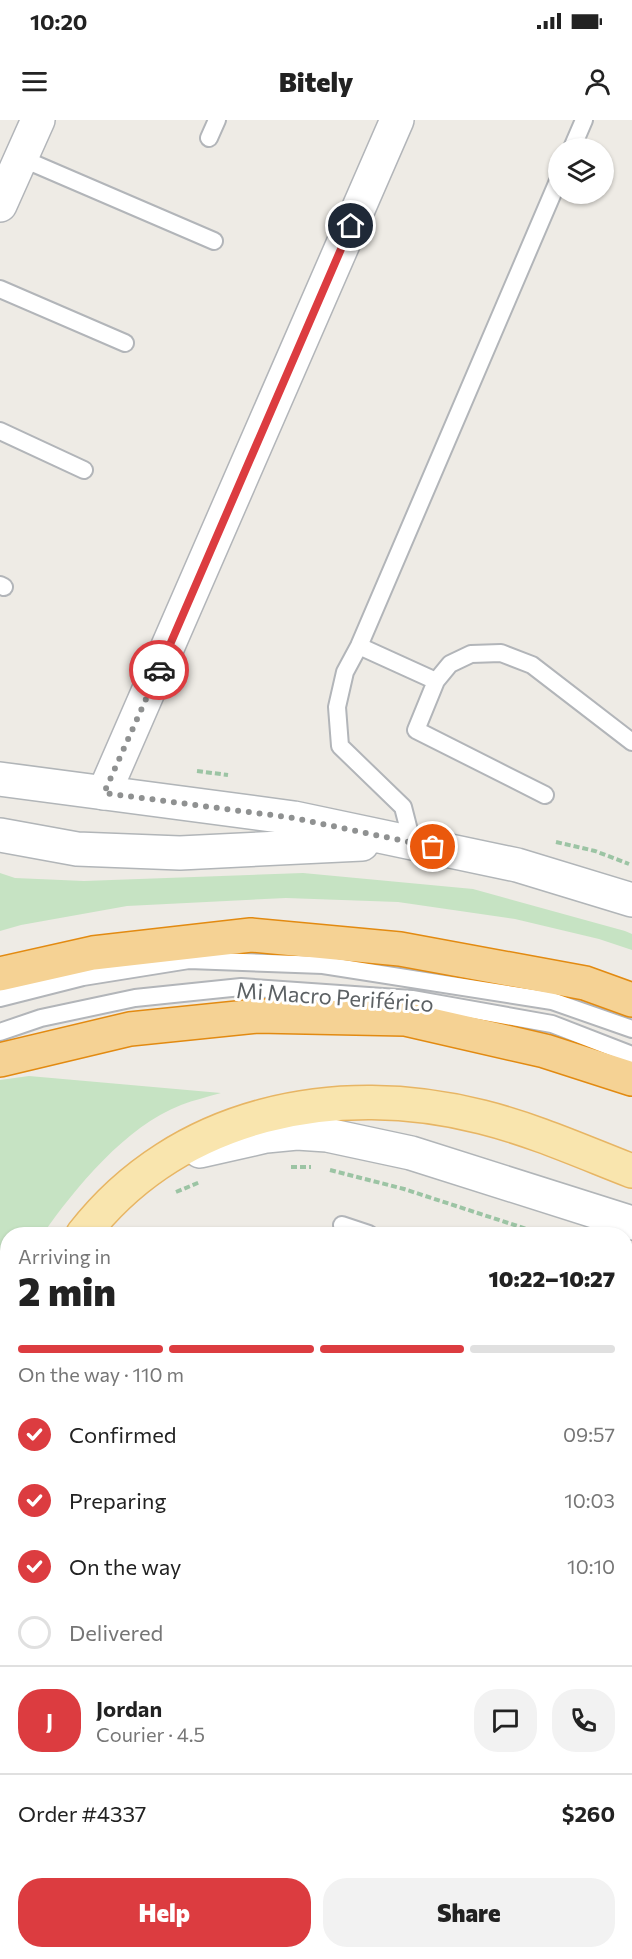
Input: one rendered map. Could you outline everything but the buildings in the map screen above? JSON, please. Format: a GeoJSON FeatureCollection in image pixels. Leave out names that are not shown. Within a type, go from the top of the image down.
{"type":"FeatureCollection","features":[{"type":"Feature","properties":{"kind":"highway"},"geometry":{"type":"LineString","coordinates":[[0,974],[93,952],[251,935],[400,949],[585,983],[632,1000]]}},
{"type":"Feature","properties":{"kind":"highway"},"geometry":{"type":"LineString","coordinates":[[0,1060],[130,1029],[257,1016],[405,1019],[545,1051],[632,1079]]}},
{"type":"Feature","properties":{"kind":"main road"},"geometry":{"type":"LineString","coordinates":[[0,205],[38,120]]}},
{"type":"Feature","properties":{"kind":"main road"},"geometry":{"type":"LineString","coordinates":[[104,793],[397,120]]}},
{"type":"Feature","properties":{"kind":"main road"},"geometry":{"type":"LineString","coordinates":[[0,779],[294,818],[517,865],[632,900]]}},
{"type":"Feature","properties":{"kind":"main road"},"geometry":{"type":"LineString","coordinates":[[0,835],[77,849],[180,853],[412,842]]}},
{"type":"Feature","properties":{"kind":"main road"},"geometry":{"type":"LineString","coordinates":[[89,1227],[117,1197],[143,1174],[202,1137],[269,1113],[335,1104],[399,1104],[440,1108],[480,1116],[519,1127],[632,1171]]}},
{"type":"Feature","properties":{"kind":"main road"},"geometry":{"type":"LineString","coordinates":[[117,1197],[143,1179],[205,1149],[266,1136],[297,1133],[327,1135],[411,1153],[632,1223]]}},
{"type":"Feature","properties":{"kind":"lane"},"geometry":{"type":"LineString","coordinates":[[209,138],[217,120]]}},
{"type":"Feature","properties":{"kind":"lane"},"geometry":{"type":"LineString","coordinates":[[576,138],[584,120]]}},
{"type":"Feature","properties":{"kind":"lane"},"geometry":{"type":"LineString","coordinates":[[21,158],[214,241]]}},
{"type":"Feature","properties":{"kind":"lane"},"geometry":{"type":"LineString","coordinates":[[412,842],[403,807],[340,746],[337,707],[345,672],[359,646],[549,204]]}},
{"type":"Feature","properties":{"kind":"lane"},"geometry":{"type":"LineString","coordinates":[[0,289],[125,343]]}},
{"type":"Feature","properties":{"kind":"lane"},"geometry":{"type":"LineString","coordinates":[[0,431],[84,470]]}},
{"type":"Feature","properties":{"kind":"lane"},"geometry":{"type":"LineString","coordinates":[[359,646],[436,681]]}},
{"type":"Feature","properties":{"kind":"lane"},"geometry":{"type":"LineString","coordinates":[[545,795],[416,730],[436,681],[450,663],[471,654],[501,653],[532,665],[632,742]]}},
{"type":"Feature","properties":{"kind":"lane","name":"Mi Macro Periférico"},"geometry":{"type":"LineString","coordinates":[[0,998],[83,977],[189,960],[323,965],[552,1001],[632,1029]]}},
{"type":"Feature","properties":{"kind":"lane","name":"Mi Macro Periférico"},"geometry":{"type":"LineString","coordinates":[[0,1032],[41,1018],[135,998],[241,987],[412,999],[552,1024],[632,1055]]}},
{"type":"Feature","properties":{"kind":"lane"},"geometry":{"type":"LineString","coordinates":[[342,1225],[348,1227]]}},
{"type":"Feature","properties":{"kind":"path"},"geometry":{"type":"LineString","coordinates":[[286,1167],[321,1168],[404,1189],[521,1227]]}},
{"type":"Feature","properties":{"kind":"path"},"geometry":{"type":"LineString","coordinates":[[174,1192],[202,1182]]}},
{"type":"Feature","properties":{"kind":"green space"},"geometry":{"type":"Polygon","coordinates":[[[0,873],[15,878],[84,881],[303,873],[473,889],[625,931],[632,934],[632,950],[599,939],[515,919],[398,902],[286,898],[127,906],[21,925],[0,931],[0,873]]]}},
{"type":"Feature","properties":{"kind":"green space"},"geometry":{"type":"Polygon","coordinates":[[[29,1076],[221,1093],[181,1105],[141,1128],[103,1160],[70,1197],[48,1227],[0,1227],[0,1080],[29,1076]]]}},
{"type":"Feature","properties":{"kind":"way so far"},"geometry":{"type":"LineString","coordinates":[[159,670],[104,793],[294,818],[433,847]]}},
{"type":"Feature","properties":{"kind":"route"},"geometry":{"type":"LineString","coordinates":[[159,670],[351,226]]}}]}
